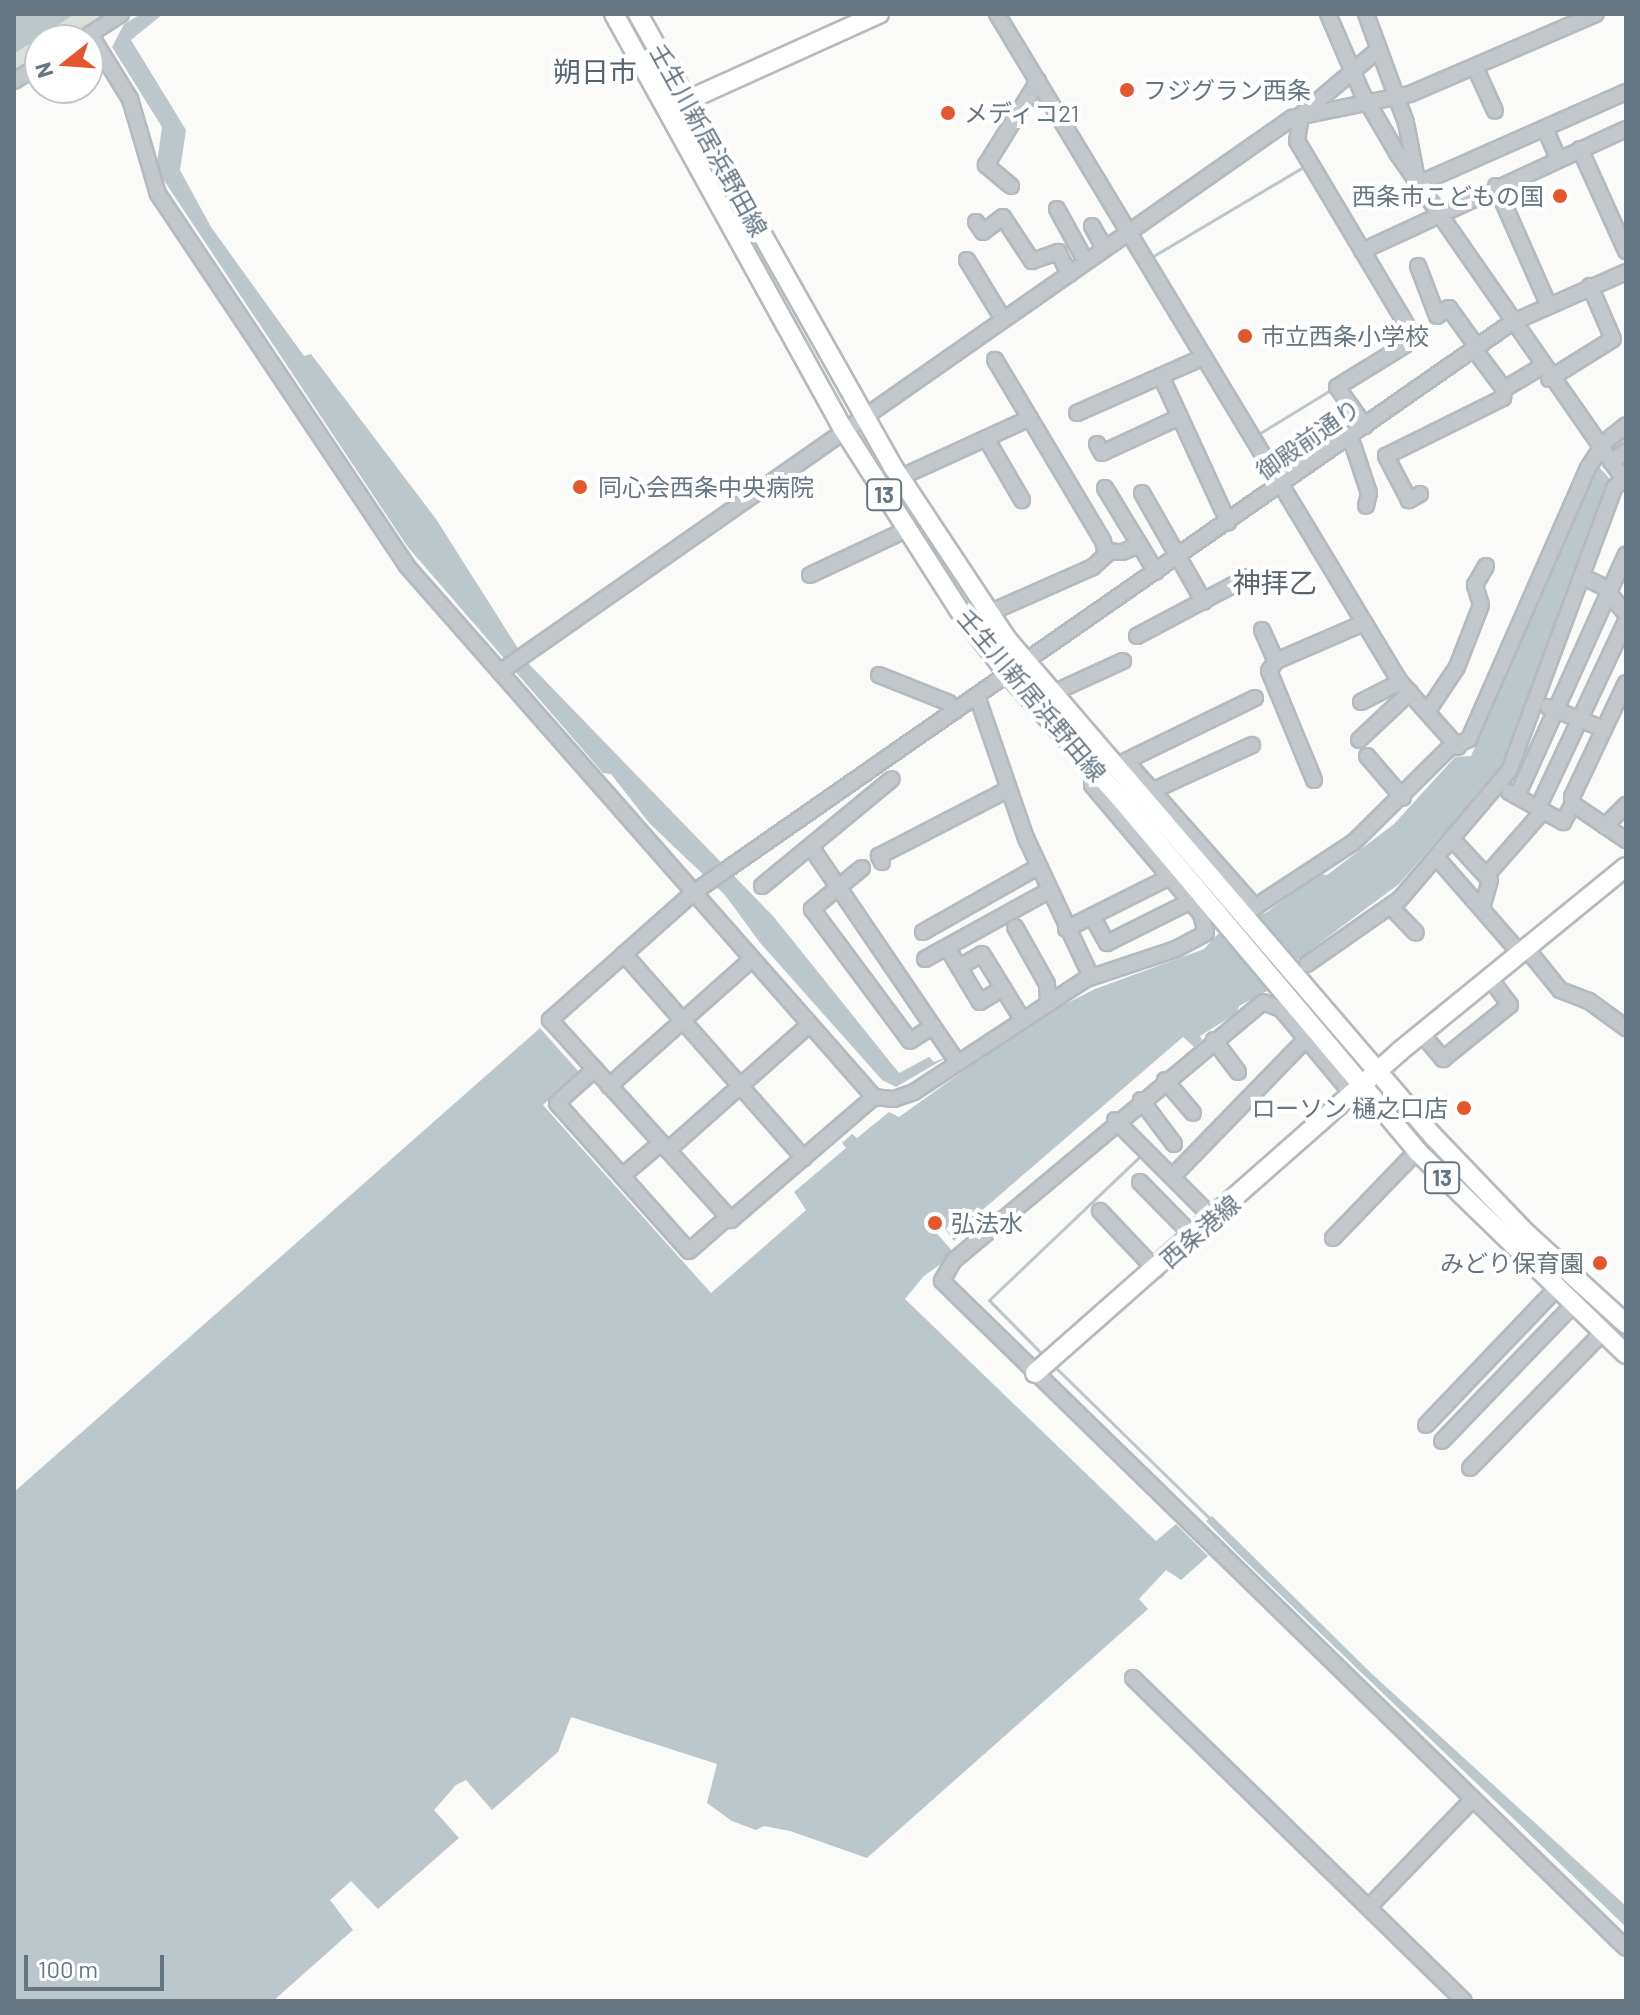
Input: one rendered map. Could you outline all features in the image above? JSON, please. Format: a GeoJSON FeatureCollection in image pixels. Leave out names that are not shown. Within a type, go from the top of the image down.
{"type":"FeatureCollection","features":[{"type":"Feature","properties":{"kind":"main road","name":"壬生川新居浜野田線"},"geometry":{"type":"LineString","coordinates":[[614,14],[844,430],[906,530],[1008,674],[1098,773],[1137,789],[1228,924],[1282,983],[1379,1073],[1482,1189],[1626,1324]]}},
{"type":"Feature","properties":{"kind":"main road","name":"壬生川新居浜野田線"},"geometry":{"type":"LineString","coordinates":[[638,14],[863,417],[899,478],[989,613],[1026,661],[1247,920],[1282,983],[1358,1091],[1556,1289],[1626,1354]]}},
{"type":"Feature","properties":{"kind":"main road"},"geometry":{"type":"LineString","coordinates":[[668,111],[687,98],[879,14]]}},
{"type":"Feature","properties":{"kind":"main road"},"geometry":{"type":"LineString","coordinates":[[1358,1091],[1422,1034],[1626,867]]}},
{"type":"Feature","properties":{"kind":"main road","name":"西条港線"},"geometry":{"type":"LineString","coordinates":[[1035,1373],[1215,1220],[1358,1091]]}},
{"type":"Feature","properties":{"kind":"street"},"geometry":{"type":"LineString","coordinates":[[104,25],[121,14]]}},
{"type":"Feature","properties":{"kind":"street"},"geometry":{"type":"LineString","coordinates":[[997,14],[1364,623],[1405,687],[1458,747]]}},
{"type":"Feature","properties":{"kind":"street"},"geometry":{"type":"LineString","coordinates":[[1328,14],[1367,102],[1418,184],[1545,373],[1624,481],[1614,488],[1516,759],[1453,840],[1390,906],[1282,983],[1115,1120],[954,1260],[942,1274],[943,1283],[1626,1948]]}},
{"type":"Feature","properties":{"kind":"street"},"geometry":{"type":"LineString","coordinates":[[1366,14],[1396,96],[1418,184]]}},
{"type":"Feature","properties":{"kind":"street"},"geometry":{"type":"LineString","coordinates":[[1301,115],[1396,96],[1475,67],[1596,14]]}},
{"type":"Feature","properties":{"kind":"street"},"geometry":{"type":"LineString","coordinates":[[502,670],[1003,319],[1301,115],[1379,49]]}},
{"type":"Feature","properties":{"kind":"street"},"geometry":{"type":"LineString","coordinates":[[104,62],[130,99],[158,194],[249,336],[406,565],[697,890],[751,960],[874,1097]]}},
{"type":"Feature","properties":{"kind":"street"},"geometry":{"type":"LineString","coordinates":[[1475,67],[1495,111]]}},
{"type":"Feature","properties":{"kind":"street"},"geometry":{"type":"LineString","coordinates":[[1011,186],[986,165],[1038,81]]}},
{"type":"Feature","properties":{"kind":"street"},"geometry":{"type":"LineString","coordinates":[[1418,184],[1626,92]]}},
{"type":"Feature","properties":{"kind":"street"},"geometry":{"type":"LineString","coordinates":[[1301,115],[1297,141],[1415,339],[1337,387],[1365,426]]}},
{"type":"Feature","properties":{"kind":"street"},"geometry":{"type":"LineString","coordinates":[[1545,128],[1558,159]]}},
{"type":"Feature","properties":{"kind":"street"},"geometry":{"type":"LineString","coordinates":[[1362,251],[1437,213],[1626,129]]}},
{"type":"Feature","properties":{"kind":"street"},"geometry":{"type":"LineString","coordinates":[[1580,149],[1626,251]]}},
{"type":"Feature","properties":{"kind":"street"},"geometry":{"type":"LineString","coordinates":[[1496,186],[1548,304]]}},
{"type":"Feature","properties":{"kind":"street"},"geometry":{"type":"LineString","coordinates":[[1057,209],[1086,262]]}},
{"type":"Feature","properties":{"kind":"street"},"geometry":{"type":"LineString","coordinates":[[976,222],[983,232],[1003,217],[1032,261],[1058,252],[1069,274]]}},
{"type":"Feature","properties":{"kind":"street"},"geometry":{"type":"LineString","coordinates":[[1092,226],[1105,249]]}},
{"type":"Feature","properties":{"kind":"street"},"geometry":{"type":"LineString","coordinates":[[967,260],[1003,319]]}},
{"type":"Feature","properties":{"kind":"street"},"geometry":{"type":"LineString","coordinates":[[1418,266],[1437,316],[1449,308],[1504,389],[1503,398],[1386,456],[1409,500],[1420,494]]}},
{"type":"Feature","properties":{"kind":"street","name":"御殿前通り"},"geometry":{"type":"LineString","coordinates":[[595,1069],[550,1020],[697,890],[1511,323],[1626,272]]}},
{"type":"Feature","properties":{"kind":"street"},"geometry":{"type":"LineString","coordinates":[[1504,389],[1545,373],[1613,339],[1590,286]]}},
{"type":"Feature","properties":{"kind":"street"},"geometry":{"type":"LineString","coordinates":[[1077,413],[1204,357]]}},
{"type":"Feature","properties":{"kind":"street"},"geometry":{"type":"LineString","coordinates":[[989,613],[1104,561],[1106,551],[995,360]]}},
{"type":"Feature","properties":{"kind":"street"},"geometry":{"type":"LineString","coordinates":[[1161,376],[1228,522]]}},
{"type":"Feature","properties":{"kind":"street"},"geometry":{"type":"LineString","coordinates":[[1097,444],[1102,453],[1180,417]]}},
{"type":"Feature","properties":{"kind":"street"},"geometry":{"type":"LineString","coordinates":[[899,478],[1030,418]]}},
{"type":"Feature","properties":{"kind":"street"},"geometry":{"type":"LineString","coordinates":[[1255,698],[1126,761],[1137,789],[1255,907],[1324,864],[1403,798],[1448,749],[1458,747],[1476,729],[1599,449],[1626,425]]}},
{"type":"Feature","properties":{"kind":"street"},"geometry":{"type":"LineString","coordinates":[[1350,436],[1369,493],[1366,506]]}},
{"type":"Feature","properties":{"kind":"street"},"geometry":{"type":"LineString","coordinates":[[986,438],[1022,500]]}},
{"type":"Feature","properties":{"kind":"street"},"geometry":{"type":"LineString","coordinates":[[1611,462],[1626,451]]}},
{"type":"Feature","properties":{"kind":"street"},"geometry":{"type":"LineString","coordinates":[[1105,488],[1156,572]]}},
{"type":"Feature","properties":{"kind":"street"},"geometry":{"type":"LineString","coordinates":[[1142,493],[1204,602]]}},
{"type":"Feature","properties":{"kind":"street"},"geometry":{"type":"LineString","coordinates":[[810,575],[906,530]]}},
{"type":"Feature","properties":{"kind":"street"},"geometry":{"type":"LineString","coordinates":[[1106,551],[1122,552],[1140,545]]}},
{"type":"Feature","properties":{"kind":"street"},"geometry":{"type":"LineString","coordinates":[[1517,796],[1626,555]]}},
{"type":"Feature","properties":{"kind":"street"},"geometry":{"type":"LineString","coordinates":[[1427,712],[1457,667],[1481,605],[1475,585],[1486,566]]}},
{"type":"Feature","properties":{"kind":"street"},"geometry":{"type":"LineString","coordinates":[[1582,576],[1610,592],[1626,614]]}},
{"type":"Feature","properties":{"kind":"street"},"geometry":{"type":"LineString","coordinates":[[1137,636],[1248,577]]}},
{"type":"Feature","properties":{"kind":"street"},"geometry":{"type":"LineString","coordinates":[[1486,876],[1541,810],[1626,621]]}},
{"type":"Feature","properties":{"kind":"street"},"geometry":{"type":"LineString","coordinates":[[1276,661],[1364,623]]}},
{"type":"Feature","properties":{"kind":"street"},"geometry":{"type":"LineString","coordinates":[[1262,630],[1276,661],[1270,680],[1314,780]]}},
{"type":"Feature","properties":{"kind":"street"},"geometry":{"type":"LineString","coordinates":[[1053,693],[1123,661]]}},
{"type":"Feature","properties":{"kind":"street"},"geometry":{"type":"LineString","coordinates":[[879,675],[949,703],[955,711]]}},
{"type":"Feature","properties":{"kind":"street"},"geometry":{"type":"LineString","coordinates":[[1498,786],[1563,822],[1626,683]]}},
{"type":"Feature","properties":{"kind":"street"},"geometry":{"type":"LineString","coordinates":[[1361,702],[1405,687]]}},
{"type":"Feature","properties":{"kind":"street"},"geometry":{"type":"LineString","coordinates":[[1359,740],[1405,687]]}},
{"type":"Feature","properties":{"kind":"street"},"geometry":{"type":"LineString","coordinates":[[977,696],[1007,790],[1038,867],[1091,977]]}},
{"type":"Feature","properties":{"kind":"street"},"geometry":{"type":"LineString","coordinates":[[1536,703],[1604,729]]}},
{"type":"Feature","properties":{"kind":"street"},"geometry":{"type":"LineString","coordinates":[[1137,789],[1252,745]]}},
{"type":"Feature","properties":{"kind":"street"},"geometry":{"type":"LineString","coordinates":[[728,1217],[689,1251],[557,1103],[595,1069],[731,1220],[874,1097],[904,1097],[1091,977],[1166,953],[1206,933],[1206,920],[1092,785],[1104,752]]}},
{"type":"Feature","properties":{"kind":"street"},"geometry":{"type":"LineString","coordinates":[[1367,756],[1403,798]]}},
{"type":"Feature","properties":{"kind":"street"},"geometry":{"type":"LineString","coordinates":[[762,886],[886,783],[869,770]]}},
{"type":"Feature","properties":{"kind":"street"},"geometry":{"type":"LineString","coordinates":[[882,862],[879,856],[1007,790]]}},
{"type":"Feature","properties":{"kind":"street"},"geometry":{"type":"LineString","coordinates":[[1573,804],[1626,840]]}},
{"type":"Feature","properties":{"kind":"street"},"geometry":{"type":"LineString","coordinates":[[1605,826],[1626,805]]}},
{"type":"Feature","properties":{"kind":"street"},"geometry":{"type":"LineString","coordinates":[[1453,840],[1490,880],[1482,908]]}},
{"type":"Feature","properties":{"kind":"street"},"geometry":{"type":"LineString","coordinates":[[811,847],[958,1063]]}},
{"type":"Feature","properties":{"kind":"street"},"geometry":{"type":"LineString","coordinates":[[1437,858],[1560,990],[1589,1001],[1626,1028]]}},
{"type":"Feature","properties":{"kind":"street"},"geometry":{"type":"LineString","coordinates":[[923,932],[1038,867]]}},
{"type":"Feature","properties":{"kind":"street"},"geometry":{"type":"LineString","coordinates":[[862,868],[812,909],[910,1041],[933,1026]]}},
{"type":"Feature","properties":{"kind":"street"},"geometry":{"type":"LineString","coordinates":[[1066,929],[1170,877]]}},
{"type":"Feature","properties":{"kind":"street"},"geometry":{"type":"LineString","coordinates":[[925,959],[1048,891]]}},
{"type":"Feature","properties":{"kind":"street"},"geometry":{"type":"LineString","coordinates":[[1092,916],[1107,943],[1191,901]]}},
{"type":"Feature","properties":{"kind":"street"},"geometry":{"type":"LineString","coordinates":[[1390,906],[1416,933]]}},
{"type":"Feature","properties":{"kind":"street"},"geometry":{"type":"LineString","coordinates":[[1015,927],[1047,984],[1048,1002]]}},
{"type":"Feature","properties":{"kind":"street"},"geometry":{"type":"LineString","coordinates":[[624,954],[804,1158]]}},
{"type":"Feature","properties":{"kind":"street"},"geometry":{"type":"LineString","coordinates":[[951,954],[980,1002],[1003,988]]}},
{"type":"Feature","properties":{"kind":"street"},"geometry":{"type":"LineString","coordinates":[[959,967],[982,954],[1022,1019]]}},
{"type":"Feature","properties":{"kind":"street"},"geometry":{"type":"LineString","coordinates":[[609,1086],[751,960]]}},
{"type":"Feature","properties":{"kind":"street"},"geometry":{"type":"LineString","coordinates":[[1422,1034],[1443,1059],[1510,1005],[1490,978]]}},
{"type":"Feature","properties":{"kind":"street"},"geometry":{"type":"LineString","coordinates":[[1282,983],[1281,1009],[1358,1091]]}},
{"type":"Feature","properties":{"kind":"street"},"geometry":{"type":"LineString","coordinates":[[622,1176],[664,1147],[740,1086],[809,1025]]}},
{"type":"Feature","properties":{"kind":"street"},"geometry":{"type":"LineString","coordinates":[[1172,1177],[1307,1038]]}},
{"type":"Feature","properties":{"kind":"street"},"geometry":{"type":"LineString","coordinates":[[1214,1040],[1238,1072]]}},
{"type":"Feature","properties":{"kind":"street"},"geometry":{"type":"LineString","coordinates":[[1165,1080],[1193,1113]]}},
{"type":"Feature","properties":{"kind":"street"},"geometry":{"type":"LineString","coordinates":[[1141,1100],[1174,1144]]}},
{"type":"Feature","properties":{"kind":"street"},"geometry":{"type":"LineString","coordinates":[[1115,1120],[1215,1220]]}},
{"type":"Feature","properties":{"kind":"street"},"geometry":{"type":"LineString","coordinates":[[1333,1238],[1417,1151]]}},
{"type":"Feature","properties":{"kind":"street"},"geometry":{"type":"LineString","coordinates":[[1140,1182],[1194,1237]]}},
{"type":"Feature","properties":{"kind":"street"},"geometry":{"type":"LineString","coordinates":[[1099,1211],[1156,1270]]}},
{"type":"Feature","properties":{"kind":"street"},"geometry":{"type":"LineString","coordinates":[[1426,1425],[1556,1289]]}},
{"type":"Feature","properties":{"kind":"street"},"geometry":{"type":"LineString","coordinates":[[1442,1441],[1573,1305]]}},
{"type":"Feature","properties":{"kind":"street"},"geometry":{"type":"LineString","coordinates":[[1470,1468],[1603,1332]]}},
{"type":"Feature","properties":{"kind":"street"},"geometry":{"type":"LineString","coordinates":[[1133,1678],[1464,2001]]}},
{"type":"Feature","properties":{"kind":"street"},"geometry":{"type":"LineString","coordinates":[[1370,1906],[1472,1800]]}},
{"type":"Feature","properties":{"kind":"shaded area"},"geometry":{"type":"Polygon","coordinates":[[[14,14],[75,14],[60,24],[24,24],[24,47],[14,54],[14,14]]]}},
{"type":"Feature","properties":{"kind":"shaded area"},"geometry":{"type":"Polygon","coordinates":[[[75,14],[112,14],[96,24],[60,24],[75,14]]]}},
{"type":"Feature","properties":{"kind":"shaded area"},"geometry":{"type":"Polygon","coordinates":[[[141,14],[163,14],[131,40],[186,130],[180,170],[211,227],[304,356],[311,354],[436,519],[526,661],[773,916],[899,1073],[929,1057],[934,1062],[949,1056],[896,1087],[882,1080],[761,944],[725,895],[650,824],[611,774],[603,773],[407,546],[163,179],[157,163],[162,127],[112,47],[124,24],[141,14]]]}},
{"type":"Feature","properties":{"kind":"shaded area"},"geometry":{"type":"Polygon","coordinates":[[[24,47],[24,71],[14,78],[14,54],[24,47]]]}},
{"type":"Feature","properties":{"kind":"shaded area"},"geometry":{"type":"Polygon","coordinates":[[[1597,465],[1611,480],[1506,766],[1457,824],[1448,828],[1399,884],[1298,959],[1267,991],[1239,1006],[1237,1013],[1200,1036],[1202,1040],[1194,1047],[1183,1037],[979,1213],[954,1241],[936,1216],[924,1219],[955,1254],[924,1276],[905,1299],[1156,1541],[1176,1524],[1208,1556],[1181,1580],[1166,1570],[1139,1599],[1148,1609],[867,1858],[790,1831],[764,1826],[756,1830],[732,1821],[707,1803],[717,1764],[571,1717],[558,1752],[492,1810],[466,1780],[456,1785],[434,1810],[459,1838],[378,1909],[351,1881],[330,1900],[353,1930],[273,2001],[14,2001],[14,1492],[540,1028],[579,1072],[543,1105],[711,1293],[806,1210],[794,1192],[846,1148],[842,1143],[852,1134],[857,1138],[889,1112],[899,1117],[1036,1019],[1095,989],[1204,949],[1218,934],[1267,912],[1319,874],[1327,875],[1394,824],[1455,757],[1471,756],[1597,465]]]}},
{"type":"Feature","properties":{"kind":"shaded area"},"geometry":{"type":"Polygon","coordinates":[[[1212,1516],[1372,1674],[1626,1906],[1626,1927],[1238,1554],[1206,1521],[1212,1516]]]}},
{"type":"Feature","properties":{"kind":"waterway"},"geometry":{"type":"LineString","coordinates":[[1150,258],[1303,167]]}},
{"type":"Feature","properties":{"kind":"waterway"},"geometry":{"type":"LineString","coordinates":[[1257,435],[1332,389]]}},
{"type":"Feature","properties":{"kind":"waterway"},"geometry":{"type":"LineString","coordinates":[[1612,447],[1626,437]]}},
{"type":"Feature","properties":{"kind":"waterway"},"geometry":{"type":"LineString","coordinates":[[1044,1356],[989,1300],[1140,1156]]}},
{"type":"Feature","properties":{"kind":"waterway"},"geometry":{"type":"LineString","coordinates":[[1053,1365],[1210,1519]]}},
{"type":"Feature","properties":{"kind":"place","name":"フジグラン西条"},"geometry":{"type":"Point","coordinates":[1127,90]}},
{"type":"Feature","properties":{"kind":"place","name":"メディコ21"},"geometry":{"type":"Point","coordinates":[948,113]}},
{"type":"Feature","properties":{"kind":"place","name":"西条市こどもの国"},"geometry":{"type":"Point","coordinates":[1560,196]}},
{"type":"Feature","properties":{"kind":"place","name":"市立西条小学校"},"geometry":{"type":"Point","coordinates":[1245,336]}},
{"type":"Feature","properties":{"kind":"place","name":"同心会西条中央病院"},"geometry":{"type":"Point","coordinates":[580,487]}},
{"type":"Feature","properties":{"kind":"place","name":"ローソン 樋之口店"},"geometry":{"type":"Point","coordinates":[1464,1108]}},
{"type":"Feature","properties":{"kind":"place","name":"弘法水"},"geometry":{"type":"Point","coordinates":[935,1223]}},
{"type":"Feature","properties":{"kind":"place","name":"みどり保育園"},"geometry":{"type":"Point","coordinates":[1600,1263]}},
{"type":"Feature","properties":{"kind":"district","name":"朔日市"},"geometry":{"type":"Point","coordinates":[595,71]}},
{"type":"Feature","properties":{"kind":"district","name":"神拝乙"},"geometry":{"type":"Point","coordinates":[1275,582]}}]}
